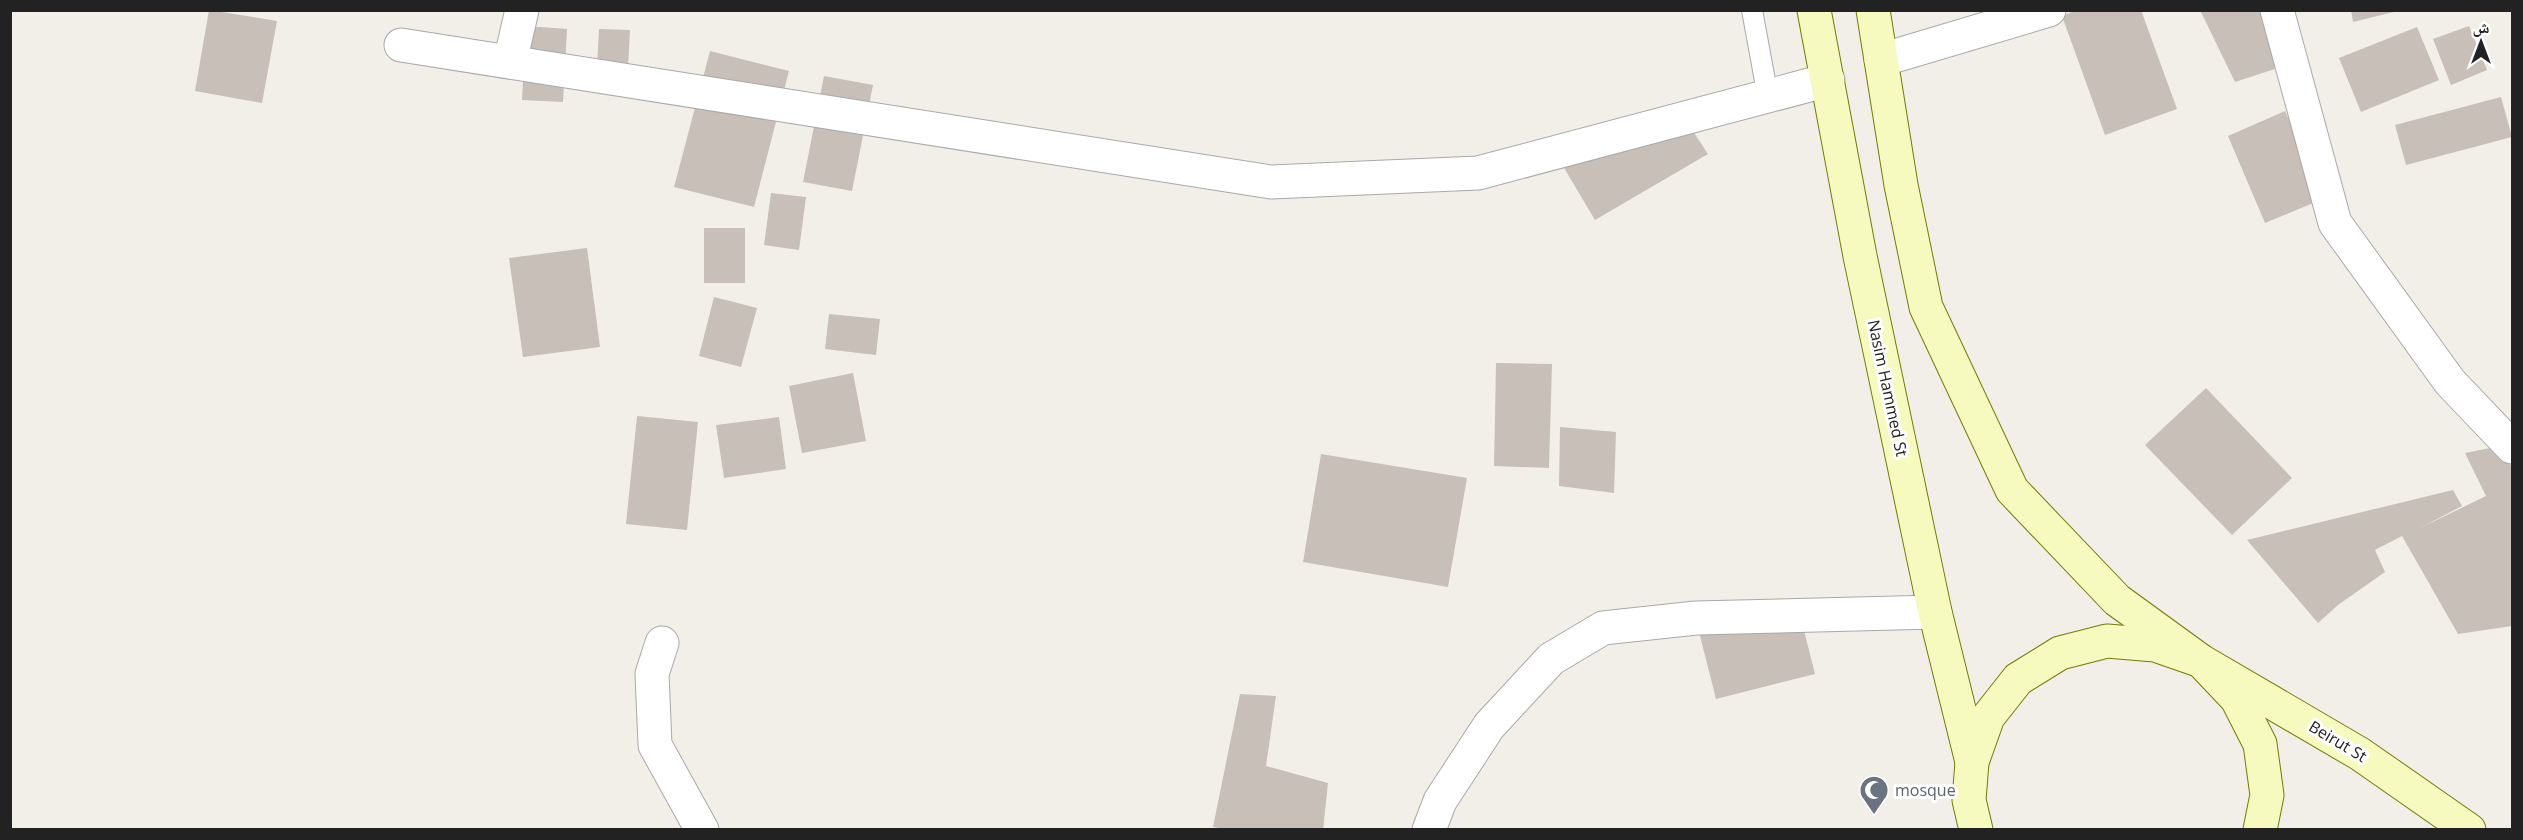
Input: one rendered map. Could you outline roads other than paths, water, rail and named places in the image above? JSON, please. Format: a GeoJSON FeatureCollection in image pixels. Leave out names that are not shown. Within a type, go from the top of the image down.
{"type":"FeatureCollection","features":[{"type":"Feature","properties":{"kind":"main road","name":"Nasim Hammed St"},"geometry":{"type":"LineString","coordinates":[[1814,10],[1860,256],[1935,612],[1972,762]]}},
{"type":"Feature","properties":{"kind":"main road"},"geometry":{"type":"LineString","coordinates":[[1872,10],[1901,185],[1926,307],[2013,490],[2117,600],[2201,661],[2237,699],[2260,744],[2267,795],[2260,830]]}},
{"type":"Feature","properties":{"kind":"main road"},"geometry":{"type":"LineString","coordinates":[[1976,830],[1969,800],[1972,762],[1988,717],[2018,679],[2060,653],[2107,641],[2155,645],[2201,661]]}},
{"type":"Feature","properties":{"kind":"main road","name":"Beirut St"},"geometry":{"type":"LineString","coordinates":[[2201,661],[2360,754],[2469,830]]}},
{"type":"Feature","properties":{"kind":"street"},"geometry":{"type":"LineString","coordinates":[[510,62],[522,10]]}},
{"type":"Feature","properties":{"kind":"street"},"geometry":{"type":"LineString","coordinates":[[1881,60],[2049,10]]}},
{"type":"Feature","properties":{"kind":"street"},"geometry":{"type":"LineString","coordinates":[[2277,10],[2335,223],[2450,382],[2512,447]]}},
{"type":"Feature","properties":{"kind":"street"},"geometry":{"type":"LineString","coordinates":[[401,45],[1271,182],[1478,173],[1828,80]]}},
{"type":"Feature","properties":{"kind":"street"},"geometry":{"type":"LineString","coordinates":[[1429,830],[1440,801],[1489,726],[1551,659],[1603,628],[1696,618],[1935,612]]}},
{"type":"Feature","properties":{"kind":"street"},"geometry":{"type":"LineString","coordinates":[[662,643],[652,674],[655,745],[702,830]]}},
{"type":"Feature","properties":{"kind":"lane"},"geometry":{"type":"LineString","coordinates":[[1752,10],[1768,96]]}},
{"type":"Feature","properties":{"kind":"place","name":"mosque"},"geometry":{"type":"Point","coordinates":[1874,816]}}]}
